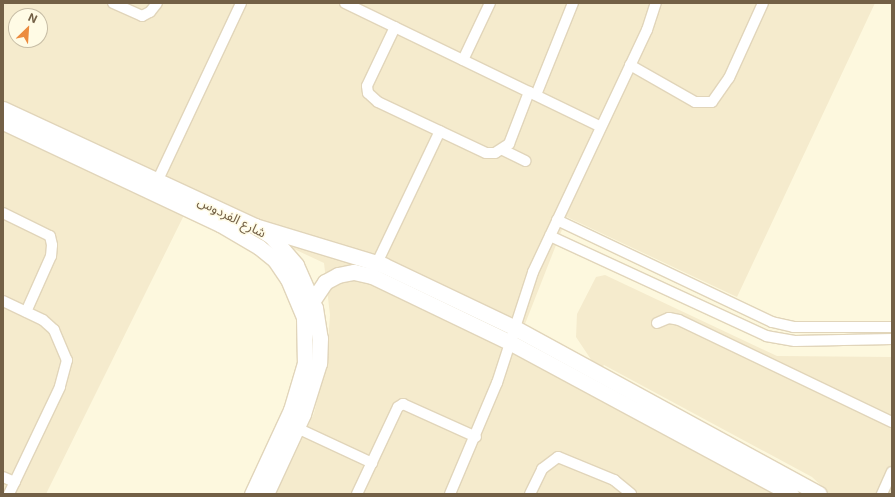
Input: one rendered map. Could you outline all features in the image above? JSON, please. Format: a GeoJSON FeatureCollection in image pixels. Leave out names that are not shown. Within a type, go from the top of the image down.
{"type":"FeatureCollection","features":[{"type":"Feature","properties":{"kind":"street"},"geometry":{"type":"LineString","coordinates":[[113,3],[142,16],[150,12],[157,3]]}},
{"type":"Feature","properties":{"kind":"street"},"geometry":{"type":"LineString","coordinates":[[154,186],[241,3]]}},
{"type":"Feature","properties":{"kind":"street"},"geometry":{"type":"LineString","coordinates":[[345,3],[600,126]]}},
{"type":"Feature","properties":{"kind":"street"},"geometry":{"type":"LineString","coordinates":[[463,60],[490,3]]}},
{"type":"Feature","properties":{"kind":"street"},"geometry":{"type":"LineString","coordinates":[[503,150],[511,141],[572,3]]}},
{"type":"Feature","properties":{"kind":"street"},"geometry":{"type":"LineString","coordinates":[[450,494],[476,437],[513,335],[533,272],[600,126],[630,65],[656,3]]}},
{"type":"Feature","properties":{"kind":"street"},"geometry":{"type":"LineString","coordinates":[[630,65],[695,102],[712,102],[726,83],[763,3]]}},
{"type":"Feature","properties":{"kind":"street"},"geometry":{"type":"LineString","coordinates":[[395,27],[370,79],[368,93],[378,102],[486,153],[503,150],[526,161]]}},
{"type":"Feature","properties":{"kind":"street","name":"شارع الفردوس"},"geometry":{"type":"LineString","coordinates":[[3,109],[154,186],[259,247],[275,260],[298,297],[307,339],[301,385],[252,494]]}},
{"type":"Feature","properties":{"kind":"street","name":"شارع الفردوس"},"geometry":{"type":"LineString","coordinates":[[3,122],[154,186],[255,226],[271,236],[284,249],[313,300],[320,338],[319,363],[314,388],[266,494]]}},
{"type":"Feature","properties":{"kind":"street"},"geometry":{"type":"LineString","coordinates":[[377,263],[440,131]]}},
{"type":"Feature","properties":{"kind":"street"},"geometry":{"type":"LineString","coordinates":[[3,213],[50,236],[52,245],[51,256],[26,312]]}},
{"type":"Feature","properties":{"kind":"street"},"geometry":{"type":"LineString","coordinates":[[557,220],[772,322],[793,327],[892,327]]}},
{"type":"Feature","properties":{"kind":"street"},"geometry":{"type":"LineString","coordinates":[[255,226],[377,263],[819,494]]}},
{"type":"Feature","properties":{"kind":"street"},"geometry":{"type":"LineString","coordinates":[[550,236],[766,336],[795,341],[892,339]]}},
{"type":"Feature","properties":{"kind":"street"},"geometry":{"type":"LineString","coordinates":[[313,300],[320,287],[331,278],[346,273],[362,273],[513,335],[791,494]]}},
{"type":"Feature","properties":{"kind":"street"},"geometry":{"type":"LineString","coordinates":[[3,301],[26,312],[54,330],[67,360],[60,387],[9,494]]}},
{"type":"Feature","properties":{"kind":"street"},"geometry":{"type":"LineString","coordinates":[[657,323],[669,318],[679,320],[892,422]]}},
{"type":"Feature","properties":{"kind":"street"},"geometry":{"type":"LineString","coordinates":[[357,494],[398,407],[403,404],[476,437]]}},
{"type":"Feature","properties":{"kind":"street"},"geometry":{"type":"LineString","coordinates":[[297,428],[372,463]]}},
{"type":"Feature","properties":{"kind":"street"},"geometry":{"type":"LineString","coordinates":[[530,494],[542,469],[558,457],[614,480],[631,494]]}},
{"type":"Feature","properties":{"kind":"street"},"geometry":{"type":"LineString","coordinates":[[882,494],[892,472]]}},
{"type":"Feature","properties":{"kind":"street"},"geometry":{"type":"LineString","coordinates":[[3,477],[15,482]]}},
{"type":"Feature","properties":{"kind":"shaded area"},"geometry":{"type":"Polygon","coordinates":[[[3,3],[875,3],[737,297],[567,217],[514,352],[676,427],[774,494],[276,494],[314,413],[327,357],[330,315],[324,263],[191,201],[46,494],[3,494],[3,3]]]}},
{"type":"Feature","properties":{"kind":"shaded area"},"geometry":{"type":"Polygon","coordinates":[[[605,275],[777,356],[892,357],[892,494],[830,494],[812,477],[604,365],[601,368],[594,364],[576,337],[577,314],[596,277],[605,275]]]}}]}
